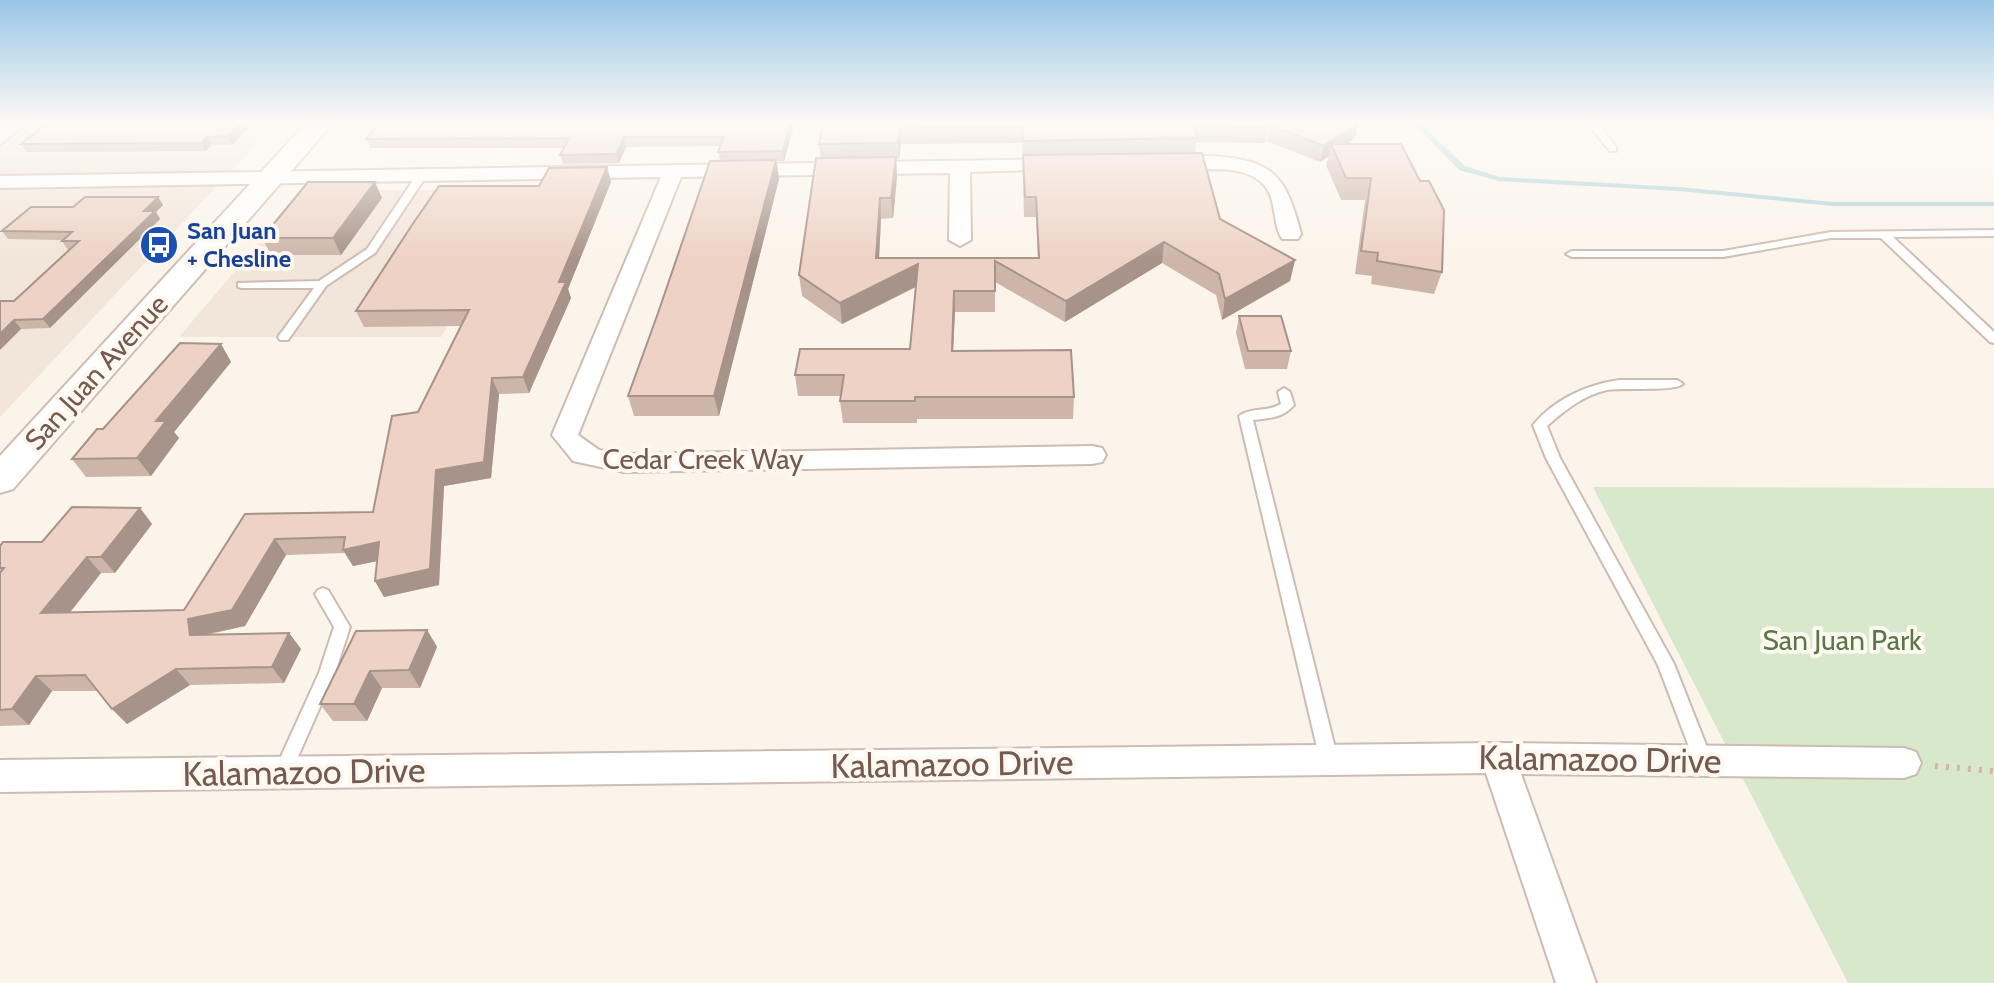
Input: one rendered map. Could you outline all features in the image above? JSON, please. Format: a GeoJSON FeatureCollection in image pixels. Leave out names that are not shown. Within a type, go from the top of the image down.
{"type":"FeatureCollection","features":[{"type":"Feature","properties":{"kind":"main road","name":"San Juan Avenue"},"geometry":{"type":"LineString","coordinates":[[0,480],[279,168]]}},
{"type":"Feature","properties":{"kind":"street"},"geometry":{"type":"LineString","coordinates":[[0,182],[424,172],[835,168]]}},
{"type":"Feature","properties":{"kind":"street"},"geometry":{"type":"LineString","coordinates":[[960,168],[960,240]]}},
{"type":"Feature","properties":{"kind":"street"},"geometry":{"type":"LineString","coordinates":[[1237,168],[1267,175],[1278,188],[1290,234]]}},
{"type":"Feature","properties":{"kind":"street","name":"Cedar Creek Way"},"geometry":{"type":"LineString","coordinates":[[674,169],[565,435],[573,449],[589,459],[624,463],[1092,455]]}},
{"type":"Feature","properties":{"kind":"street"},"geometry":{"type":"LineString","coordinates":[[1498,758],[1576,983]]}},
{"type":"Feature","properties":{"kind":"street","name":"Kalamazoo Drive"},"geometry":{"type":"LineString","coordinates":[[0,776],[1498,758],[1904,763]]}},
{"type":"Feature","properties":{"kind":"lane"},"geometry":{"type":"LineString","coordinates":[[284,337],[322,284],[371,251],[424,172]]}},
{"type":"Feature","properties":{"kind":"lane"},"geometry":{"type":"LineString","coordinates":[[1572,254],[1723,254],[1831,235],[1994,233]]}},
{"type":"Feature","properties":{"kind":"lane"},"geometry":{"type":"LineString","coordinates":[[1883,234],[1994,339]]}},
{"type":"Feature","properties":{"kind":"lane"},"geometry":{"type":"LineString","coordinates":[[242,285],[322,284]]}},
{"type":"Feature","properties":{"kind":"lane"},"geometry":{"type":"LineString","coordinates":[[1677,384],[1608,383],[1562,405],[1540,425],[1553,458],[1666,664],[1703,760]]}},
{"type":"Feature","properties":{"kind":"lane"},"geometry":{"type":"LineString","coordinates":[[1284,392],[1288,405],[1276,413],[1246,416],[1329,760]]}},
{"type":"Feature","properties":{"kind":"lane"},"geometry":{"type":"LineString","coordinates":[[283,773],[327,673],[342,627],[323,594]]}},
{"type":"Feature","properties":{"kind":"path"},"geometry":{"type":"LineString","coordinates":[[1904,763],[1994,771]]}},
{"type":"Feature","properties":{"kind":"shaded area"},"geometry":{"type":"Polygon","coordinates":[[[0,168],[234,168],[0,417],[0,168]]]}},
{"type":"Feature","properties":{"kind":"shaded area"},"geometry":{"type":"Polygon","coordinates":[[[312,190],[445,190],[490,252],[441,337],[179,337],[301,193],[312,190]]]}},
{"type":"Feature","properties":{"kind":"green space","name":"San Juan Park"},"geometry":{"type":"Polygon","coordinates":[[[1593,487],[1994,488],[1994,983],[1848,983],[1593,487]]]}},
{"type":"Feature","properties":{"kind":"building"},"geometry":{"type":"Polygon","coordinates":[[[549,168],[607,168],[559,282],[566,282],[523,377],[492,378],[484,462],[436,470],[430,569],[375,581],[379,542],[343,550],[345,537],[275,539],[232,610],[188,619],[190,635],[289,633],[272,667],[176,669],[112,709],[85,675],[36,676],[12,709],[0,710],[0,573],[4,568],[0,568],[0,546],[3,542],[42,542],[72,507],[140,508],[101,557],[87,557],[41,613],[184,610],[245,514],[373,512],[392,416],[418,412],[469,310],[356,311],[439,186],[539,186],[549,168]]]}},
{"type":"Feature","properties":{"kind":"building"},"geometry":{"type":"Polygon","coordinates":[[[708,168],[774,168],[714,396],[628,396],[708,168]]]}},
{"type":"Feature","properties":{"kind":"building"},"geometry":{"type":"Polygon","coordinates":[[[815,168],[895,168],[891,198],[880,198],[876,258],[1039,258],[1036,197],[1025,197],[1024,168],[1206,168],[1220,219],[1295,260],[1225,299],[1219,274],[1164,242],[1066,301],[995,261],[995,291],[954,291],[952,351],[1071,350],[1074,397],[915,397],[915,401],[840,401],[844,375],[795,375],[800,349],[910,349],[918,264],[840,303],[799,275],[815,168]]]}},
{"type":"Feature","properties":{"kind":"building"},"geometry":{"type":"Polygon","coordinates":[[[1342,168],[1413,168],[1420,181],[1429,181],[1444,210],[1442,272],[1377,261],[1378,253],[1361,251],[1371,178],[1346,178],[1342,168]]]}},
{"type":"Feature","properties":{"kind":"building"},"geometry":{"type":"Polygon","coordinates":[[[308,182],[375,182],[333,238],[262,238],[308,182]]]}},
{"type":"Feature","properties":{"kind":"building"},"geometry":{"type":"Polygon","coordinates":[[[85,197],[158,197],[144,211],[155,211],[43,319],[14,320],[0,334],[0,301],[14,301],[79,241],[62,241],[72,232],[2,231],[31,207],[73,207],[85,197]]]}},
{"type":"Feature","properties":{"kind":"building"},"geometry":{"type":"Polygon","coordinates":[[[1239,316],[1281,316],[1291,351],[1248,351],[1239,316]]]}},
{"type":"Feature","properties":{"kind":"building"},"geometry":{"type":"Polygon","coordinates":[[[180,343],[221,344],[156,421],[166,421],[137,458],[72,459],[97,429],[103,429],[180,343]]]}},
{"type":"Feature","properties":{"kind":"building"},"geometry":{"type":"Polygon","coordinates":[[[427,630],[409,670],[370,671],[354,704],[320,704],[356,631],[427,630]]]}},
{"type":"Feature","properties":{"kind":"waterway"},"geometry":{"type":"LineString","coordinates":[[1462,168],[1499,179],[1679,189],[1833,204],[1994,204]]}},
{"type":"Feature","properties":{"kind":"place","name":"San Juan + Chesline"},"geometry":{"type":"Point","coordinates":[159,245]}}]}
